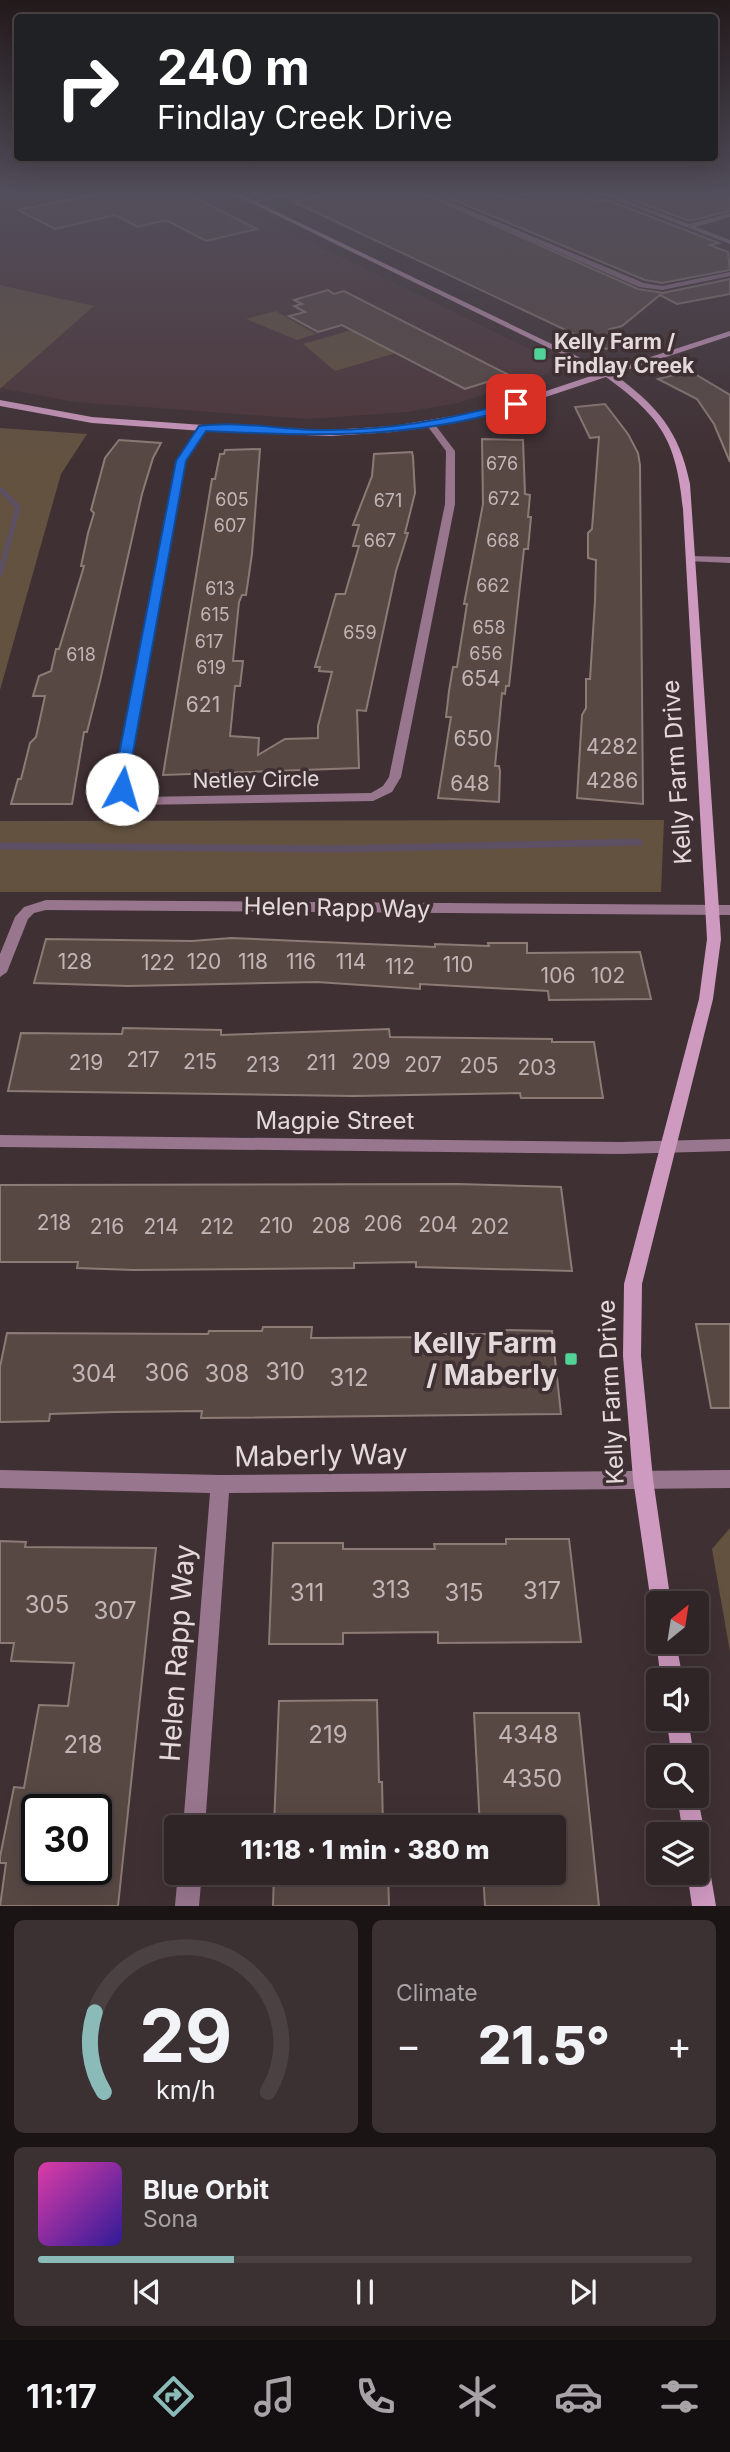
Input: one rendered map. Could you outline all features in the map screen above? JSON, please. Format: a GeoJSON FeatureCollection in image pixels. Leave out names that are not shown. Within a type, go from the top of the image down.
{"type":"FeatureCollection","features":[{"type":"Feature","properties":{"kind":"street","name":"Kelly Farm Drive"},"geometry":{"type":"LineString","coordinates":[[418,282],[608,374],[654,410],[674,436],[686,480],[714,910],[712,958],[706,999],[633,1284],[632,1356],[643,1479],[659,1591]]}},
{"type":"Feature","properties":{"kind":"street"},"geometry":{"type":"LineString","coordinates":[[637,282],[651,288],[695,282]]}},
{"type":"Feature","properties":{"kind":"street"},"geometry":{"type":"LineString","coordinates":[[0,404],[92,420],[203,428],[330,433],[430,424],[491,412],[730,333]]}},
{"type":"Feature","properties":{"kind":"street","name":"Netley Circle"},"geometry":{"type":"LineString","coordinates":[[203,428],[181,461],[121,780],[122,789],[139,801],[373,797],[388,789],[395,778],[450,504],[450,451],[430,424]]}},
{"type":"Feature","properties":{"kind":"street"},"geometry":{"type":"LineString","coordinates":[[691,559],[730,561]]}},
{"type":"Feature","properties":{"kind":"street","name":"Helen Rapp Way"},"geometry":{"type":"LineString","coordinates":[[0,971],[22,917],[29,910],[46,905],[730,910]]}},
{"type":"Feature","properties":{"kind":"street","name":"Magpie Street"},"geometry":{"type":"LineString","coordinates":[[0,1141],[669,1147],[730,1145]]}},
{"type":"Feature","properties":{"kind":"street","name":"Maberly Way"},"geometry":{"type":"LineString","coordinates":[[0,1479],[220,1484],[730,1479]]}},
{"type":"Feature","properties":{"kind":"street","name":"Helen Rapp Way"},"geometry":{"type":"LineString","coordinates":[[195,1815],[220,1484]]}},
{"type":"Feature","properties":{"kind":"street"},"geometry":{"type":"LineString","coordinates":[[187,1906],[189,1885]]}},
{"type":"Feature","properties":{"kind":"street"},"geometry":{"type":"LineString","coordinates":[[701,1885],[704,1906]]}},
{"type":"Feature","properties":{"kind":"shaded area"},"geometry":{"type":"Polygon","coordinates":[[[0,282],[392,282],[554,361],[548,373],[458,403],[407,412],[308,419],[75,402],[1,388],[93,306],[0,285],[0,282]]]}},
{"type":"Feature","properties":{"kind":"shaded area"},"geometry":{"type":"Polygon","coordinates":[[[0,285],[94,306],[1,388],[0,388],[0,285]]]}},
{"type":"Feature","properties":{"kind":"shaded area"},"geometry":{"type":"Polygon","coordinates":[[[276,311],[316,334],[297,340],[246,319],[276,311]]]}},
{"type":"Feature","properties":{"kind":"shaded area"},"geometry":{"type":"Polygon","coordinates":[[[352,330],[396,353],[335,371],[303,344],[352,330]]]}},
{"type":"Feature","properties":{"kind":"shaded area"},"geometry":{"type":"Polygon","coordinates":[[[0,428],[87,434],[61,474],[0,690],[0,428]]]}},
{"type":"Feature","properties":{"kind":"shaded area"},"geometry":{"type":"Polygon","coordinates":[[[664,820],[661,892],[0,892],[0,821],[664,820]]]}},
{"type":"Feature","properties":{"kind":"shaded area"},"geometry":{"type":"Polygon","coordinates":[[[730,1528],[730,1652],[712,1549],[730,1528]]]}},
{"type":"Feature","properties":{"kind":"building"},"geometry":{"type":"Polygon","coordinates":[[[464,282],[622,282],[638,289],[663,293],[716,282],[730,282],[730,294],[677,304],[660,295],[622,326],[610,329],[633,340],[606,349],[464,282]]]}},
{"type":"Feature","properties":{"kind":"building"},"geometry":{"type":"Polygon","coordinates":[[[328,290],[334,294],[344,291],[509,375],[465,389],[342,325],[318,332],[289,316],[305,312],[294,306],[302,304],[294,300],[328,290]]]}},
{"type":"Feature","properties":{"kind":"building"},"geometry":{"type":"Polygon","coordinates":[[[690,371],[730,395],[730,462],[714,424],[697,399],[658,379],[690,371]]]}},
{"type":"Feature","properties":{"kind":"building"},"geometry":{"type":"Polygon","coordinates":[[[605,404],[628,434],[638,453],[640,465],[643,804],[577,798],[582,715],[586,708],[586,679],[590,679],[595,601],[596,560],[588,558],[588,533],[592,529],[599,437],[590,438],[575,407],[605,404]]]}},
{"type":"Feature","properties":{"kind":"building"},"geometry":{"type":"Polygon","coordinates":[[[482,439],[523,440],[525,494],[530,495],[528,549],[524,549],[509,686],[506,686],[505,694],[502,693],[495,766],[499,766],[500,771],[499,802],[438,798],[451,717],[446,717],[449,691],[453,667],[457,667],[467,604],[464,604],[483,504],[482,439]]]}},
{"type":"Feature","properties":{"kind":"building"},"geometry":{"type":"Polygon","coordinates":[[[119,440],[161,443],[153,458],[142,494],[100,681],[87,732],[84,732],[72,804],[11,804],[18,779],[21,779],[30,743],[36,737],[45,696],[33,696],[39,676],[51,671],[56,649],[59,649],[84,566],[81,566],[94,513],[91,510],[105,458],[119,440]]]}},
{"type":"Feature","properties":{"kind":"building"},"geometry":{"type":"Polygon","coordinates":[[[260,449],[252,554],[246,595],[242,595],[239,602],[233,661],[243,661],[240,686],[235,686],[230,736],[259,738],[258,755],[285,739],[318,738],[318,726],[332,672],[319,671],[320,667],[315,667],[336,594],[345,594],[359,546],[353,546],[359,525],[353,525],[372,476],[374,454],[412,452],[415,493],[405,533],[408,533],[396,571],[366,711],[357,710],[359,768],[163,775],[212,479],[215,479],[220,454],[224,454],[225,450],[260,449]]]}},
{"type":"Feature","properties":{"kind":"building"},"geometry":{"type":"Polygon","coordinates":[[[231,938],[435,947],[435,944],[489,946],[488,943],[527,943],[527,953],[640,952],[651,999],[549,1000],[548,991],[420,984],[420,989],[317,982],[128,986],[34,983],[46,939],[192,941],[231,938]]]}},
{"type":"Feature","properties":{"kind":"building"},"geometry":{"type":"Polygon","coordinates":[[[123,1028],[221,1030],[221,1035],[389,1029],[390,1037],[594,1042],[603,1098],[521,1098],[520,1093],[353,1096],[8,1091],[21,1033],[122,1034],[123,1028]]]}},
{"type":"Feature","properties":{"kind":"building"},"geometry":{"type":"Polygon","coordinates":[[[458,1184],[561,1187],[572,1271],[416,1267],[416,1262],[354,1263],[354,1268],[133,1270],[77,1268],[78,1262],[0,1262],[0,1185],[458,1184]]]}},
{"type":"Feature","properties":{"kind":"building"},"geometry":{"type":"Polygon","coordinates":[[[696,1324],[730,1324],[730,1408],[711,1408],[696,1324]]]}},
{"type":"Feature","properties":{"kind":"building"},"geometry":{"type":"Polygon","coordinates":[[[263,1327],[312,1327],[311,1338],[444,1337],[444,1334],[503,1334],[503,1330],[552,1331],[561,1414],[201,1418],[202,1411],[115,1412],[50,1414],[49,1421],[0,1422],[0,1367],[7,1333],[208,1334],[209,1331],[262,1331],[263,1327]]]}},
{"type":"Feature","properties":{"kind":"building"},"geometry":{"type":"Polygon","coordinates":[[[506,1539],[569,1539],[581,1642],[438,1643],[438,1632],[343,1633],[343,1644],[269,1644],[273,1543],[343,1543],[343,1549],[435,1549],[434,1544],[506,1544],[506,1539]]]}},
{"type":"Feature","properties":{"kind":"building"},"geometry":{"type":"Polygon","coordinates":[[[0,1541],[26,1542],[25,1547],[156,1548],[118,1906],[0,1906],[6,1863],[0,1863],[0,1857],[14,1787],[24,1788],[39,1705],[68,1706],[74,1663],[11,1661],[14,1643],[0,1643],[0,1541]]]}},
{"type":"Feature","properties":{"kind":"building"},"geometry":{"type":"Polygon","coordinates":[[[377,1700],[383,1815],[274,1815],[279,1701],[377,1700]]]}},
{"type":"Feature","properties":{"kind":"building"},"geometry":{"type":"Polygon","coordinates":[[[474,1713],[579,1713],[599,1906],[485,1906],[484,1885],[566,1885],[566,1815],[479,1815],[474,1713]]]}},
{"type":"Feature","properties":{"kind":"building"},"geometry":{"type":"Polygon","coordinates":[[[274,1885],[388,1885],[389,1906],[273,1906],[274,1885]]]}},
{"type":"Feature","properties":{"kind":"waterway"},"geometry":{"type":"LineString","coordinates":[[0,489],[18,507],[0,575]]}},
{"type":"Feature","properties":{"kind":"waterway"},"geometry":{"type":"LineString","coordinates":[[0,846],[337,849],[639,842]]}},
{"type":"Feature","properties":{"kind":"place","name":"Kelly Farm / Findlay Creek"},"geometry":{"type":"Point","coordinates":[540,354]}},
{"type":"Feature","properties":{"kind":"place","name":"Kelly Farm / Maberly"},"geometry":{"type":"Point","coordinates":[571,1359]}},
{"type":"Feature","properties":{"kind":"route"},"geometry":{"type":"LineString","coordinates":[[122,789],[121,780],[181,461],[203,428],[330,433],[393,429],[491,412],[516,404]]}}]}
